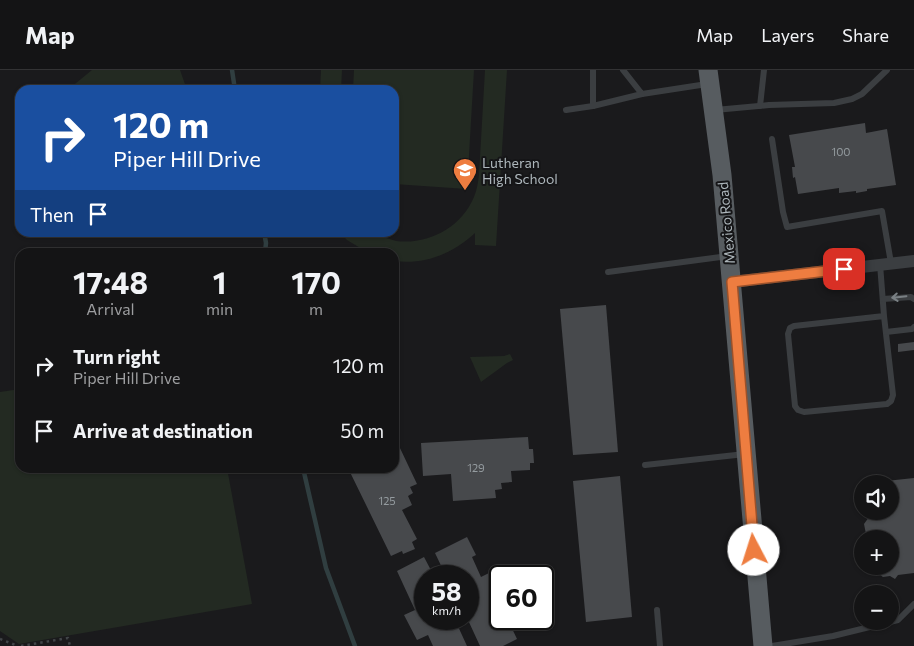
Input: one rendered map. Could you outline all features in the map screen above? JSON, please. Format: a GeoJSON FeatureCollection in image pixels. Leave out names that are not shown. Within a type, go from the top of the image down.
{"type":"FeatureCollection","features":[{"type":"Feature","properties":{"kind":"main road","name":"Mexico Road"},"geometry":{"type":"LineString","coordinates":[[709,77],[730,256],[763,646]]}},
{"type":"Feature","properties":{"kind":"street"},"geometry":{"type":"LineString","coordinates":[[732,282],[914,261]]}},
{"type":"Feature","properties":{"kind":"lane"},"geometry":{"type":"LineString","coordinates":[[593,70],[593,106]]}},
{"type":"Feature","properties":{"kind":"lane"},"geometry":{"type":"LineString","coordinates":[[623,70],[642,94]]}},
{"type":"Feature","properties":{"kind":"lane"},"geometry":{"type":"LineString","coordinates":[[760,106],[764,70]]}},
{"type":"Feature","properties":{"kind":"lane"},"geometry":{"type":"LineString","coordinates":[[714,110],[834,103],[852,99],[862,94],[887,70]]}},
{"type":"Feature","properties":{"kind":"lane"},"geometry":{"type":"LineString","coordinates":[[566,110],[593,106],[709,77]]}},
{"type":"Feature","properties":{"kind":"lane"},"geometry":{"type":"LineString","coordinates":[[772,139],[787,227],[882,210],[886,264],[883,299],[893,395],[891,401],[888,404],[804,412],[798,410],[795,406],[788,334],[790,328],[884,316]]}},
{"type":"Feature","properties":{"kind":"lane"},"geometry":{"type":"LineString","coordinates":[[608,272],[730,256]]}},
{"type":"Feature","properties":{"kind":"lane"},"geometry":{"type":"LineString","coordinates":[[883,299],[911,296],[914,300]]}},
{"type":"Feature","properties":{"kind":"lane"},"geometry":{"type":"LineString","coordinates":[[886,332],[912,329],[914,327]]}},
{"type":"Feature","properties":{"kind":"lane"},"geometry":{"type":"LineString","coordinates":[[645,465],[746,454]]}},
{"type":"Feature","properties":{"kind":"lane"},"geometry":{"type":"LineString","coordinates":[[772,646],[833,636],[898,620],[914,604]]}},
{"type":"Feature","properties":{"kind":"lane"},"geometry":{"type":"LineString","coordinates":[[657,610],[660,646]]}},
{"type":"Feature","properties":{"kind":"path"},"geometry":{"type":"LineString","coordinates":[[0,639],[20,646],[68,638],[70,646]]}},
{"type":"Feature","properties":{"kind":"shaded area"},"geometry":{"type":"Polygon","coordinates":[[[92,70],[180,70],[185,85],[74,85],[92,70]]]}},
{"type":"Feature","properties":{"kind":"shaded area"},"geometry":{"type":"Polygon","coordinates":[[[321,70],[342,70],[341,85],[320,85],[321,70]]]}},
{"type":"Feature","properties":{"kind":"shaded area"},"geometry":{"type":"Polygon","coordinates":[[[354,70],[474,70],[467,189],[399,184],[399,85],[353,85],[354,70]]]}},
{"type":"Feature","properties":{"kind":"shaded area"},"geometry":{"type":"Polygon","coordinates":[[[485,70],[507,70],[496,246],[475,245],[475,233],[457,247],[438,256],[405,262],[399,261],[399,248],[360,248],[344,237],[384,237],[396,241],[408,242],[431,237],[442,232],[461,218],[468,208],[476,192],[479,175],[485,70]]]}},
{"type":"Feature","properties":{"kind":"shaded area"},"geometry":{"type":"Polygon","coordinates":[[[510,354],[513,360],[481,382],[470,357],[504,356],[510,354]]]}},
{"type":"Feature","properties":{"kind":"shaded area"},"geometry":{"type":"Polygon","coordinates":[[[15,390],[15,473],[228,473],[252,604],[19,644],[0,631],[0,392],[15,390]]]}},
{"type":"Feature","properties":{"kind":"building"},"geometry":{"type":"Polygon","coordinates":[[[865,123],[866,133],[887,129],[896,185],[867,189],[867,191],[856,193],[856,191],[839,193],[839,188],[798,194],[795,177],[793,178],[792,167],[795,167],[789,135],[865,123]]]}},
{"type":"Feature","properties":{"kind":"building"},"geometry":{"type":"Polygon","coordinates":[[[606,305],[618,452],[573,455],[560,309],[606,305]]]}},
{"type":"Feature","properties":{"kind":"building"},"geometry":{"type":"Polygon","coordinates":[[[914,342],[914,350],[898,352],[898,344],[914,342]]]}},
{"type":"Feature","properties":{"kind":"building"},"geometry":{"type":"Polygon","coordinates":[[[528,437],[529,449],[533,449],[534,463],[530,463],[530,470],[511,471],[512,482],[501,483],[502,489],[495,490],[496,498],[453,501],[451,474],[423,476],[421,443],[528,437]]]}},
{"type":"Feature","properties":{"kind":"building"},"geometry":{"type":"Polygon","coordinates":[[[399,446],[417,484],[410,487],[413,493],[408,496],[412,505],[402,510],[417,539],[412,542],[415,549],[403,554],[402,551],[391,556],[350,473],[399,473],[399,446]]]}},
{"type":"Feature","properties":{"kind":"building"},"geometry":{"type":"Polygon","coordinates":[[[620,476],[632,617],[586,622],[573,481],[620,476]]]}},
{"type":"Feature","properties":{"kind":"building"},"geometry":{"type":"Polygon","coordinates":[[[914,478],[914,573],[899,575],[899,530],[865,530],[864,524],[867,520],[899,520],[899,480],[914,478]]]}},
{"type":"Feature","properties":{"kind":"building"},"geometry":{"type":"Polygon","coordinates":[[[467,537],[476,555],[472,557],[476,565],[441,565],[435,553],[467,537]]]}},
{"type":"Feature","properties":{"kind":"building"},"geometry":{"type":"Polygon","coordinates":[[[424,557],[428,565],[414,565],[414,608],[397,571],[424,557]]]}},
{"type":"Feature","properties":{"kind":"building"},"geometry":{"type":"Polygon","coordinates":[[[479,573],[481,577],[489,573],[489,630],[513,630],[517,639],[503,646],[480,646],[473,630],[479,630],[479,573]]]}},
{"type":"Feature","properties":{"kind":"building"},"geometry":{"type":"Polygon","coordinates":[[[880,575],[898,575],[895,579],[890,576],[883,577],[880,575]]]}},
{"type":"Feature","properties":{"kind":"building"},"geometry":{"type":"Polygon","coordinates":[[[414,610],[414,630],[460,630],[467,646],[433,646],[428,635],[417,640],[404,615],[414,610]]]}},
{"type":"Feature","properties":{"kind":"waterway"},"geometry":{"type":"LineString","coordinates":[[232,70],[234,85]]}},
{"type":"Feature","properties":{"kind":"waterway"},"geometry":{"type":"LineString","coordinates":[[265,237],[265,248]]}},
{"type":"Feature","properties":{"kind":"waterway"},"geometry":{"type":"LineString","coordinates":[[304,473],[326,568],[355,646]]}},
{"type":"Feature","properties":{"kind":"place","name":"Lutheran High School"},"geometry":{"type":"Point","coordinates":[465,191]}},
{"type":"Feature","properties":{"kind":"route"},"geometry":{"type":"LineString","coordinates":[[754,550],[732,282],[844,269]]}}]}
